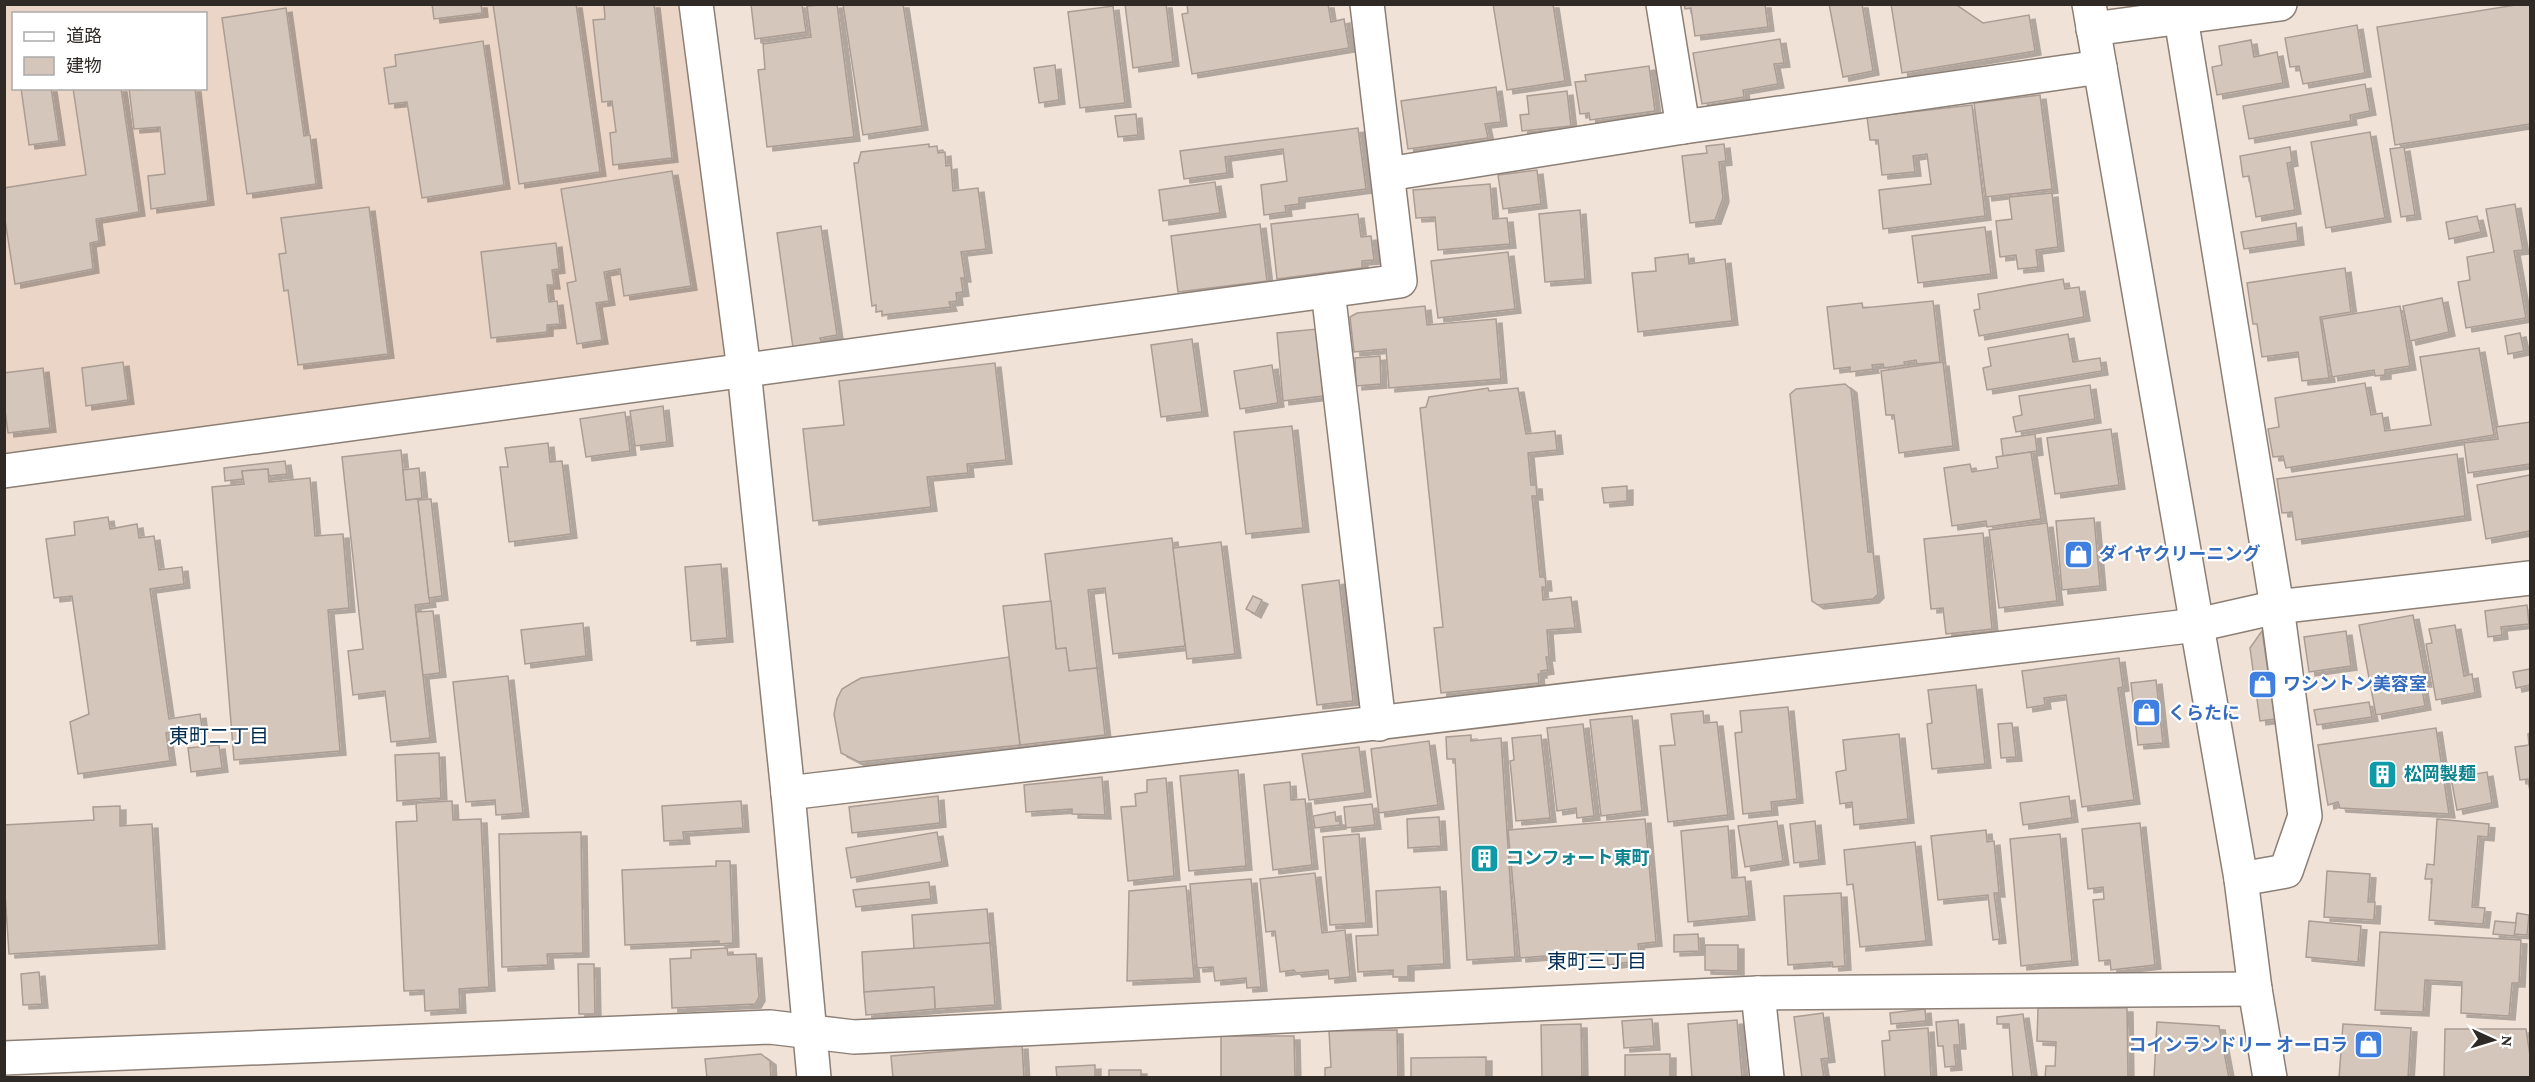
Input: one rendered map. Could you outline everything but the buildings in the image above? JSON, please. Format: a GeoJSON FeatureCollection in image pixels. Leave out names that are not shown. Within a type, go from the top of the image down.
{"type":"FeatureCollection","features":[{"type":"Feature","properties":{"kind":"street"},"geometry":{"type":"LineString","coordinates":[[696,4],[744,370],[788,793],[814,1077]]}},
{"type":"Feature","properties":{"kind":"street"},"geometry":{"type":"LineString","coordinates":[[4,471],[1400,281],[1367,4]]}},
{"type":"Feature","properties":{"kind":"street"},"geometry":{"type":"LineString","coordinates":[[1663,4],[1683,127]]}},
{"type":"Feature","properties":{"kind":"street"},"geometry":{"type":"LineString","coordinates":[[2270,1077],[2255,989],[2241,879],[2091,17],[2181,18],[2280,4]]}},
{"type":"Feature","properties":{"kind":"street"},"geometry":{"type":"LineString","coordinates":[[2181,18],[2277,607],[2305,816],[2286,871],[2241,879]]}},
{"type":"Feature","properties":{"kind":"street"},"geometry":{"type":"LineString","coordinates":[[1388,174],[1683,127],[2100,67]]}},
{"type":"Feature","properties":{"kind":"street"},"geometry":{"type":"LineString","coordinates":[[1328,291],[1380,724]]}},
{"type":"Feature","properties":{"kind":"street"},"geometry":{"type":"LineString","coordinates":[[788,793],[2197,625],[2277,607],[2530,578]]}},
{"type":"Feature","properties":{"kind":"street"},"geometry":{"type":"LineString","coordinates":[[4,1058],[770,1027],[854,1037],[1758,993],[2255,989]]}},
{"type":"Feature","properties":{"kind":"street"},"geometry":{"type":"LineString","coordinates":[[1758,993],[1767,1077]]}},
{"type":"Feature","properties":{"kind":"shaded area"},"geometry":{"type":"Polygon","coordinates":[[[5,5],[697,5],[748,359],[5,470],[5,5]]]}},
{"type":"Feature","properties":{"kind":"place","name":"ダイヤクリーニング"},"geometry":{"type":"Point","coordinates":[2078,554]}},
{"type":"Feature","properties":{"kind":"place","name":"ワシントン美容室"},"geometry":{"type":"Point","coordinates":[2262,684]}},
{"type":"Feature","properties":{"kind":"place","name":"くらたに"},"geometry":{"type":"Point","coordinates":[2147,713]}},
{"type":"Feature","properties":{"kind":"place","name":"松岡製麺"},"geometry":{"type":"Point","coordinates":[2383,774]}},
{"type":"Feature","properties":{"kind":"place","name":"コンフォート東町"},"geometry":{"type":"Point","coordinates":[1485,858]}},
{"type":"Feature","properties":{"kind":"place","name":"コインランドリー オーロラ"},"geometry":{"type":"Point","coordinates":[2369,1045]}},
{"type":"Feature","properties":{"kind":"district","name":"東町二丁目"},"geometry":{"type":"Point","coordinates":[219,736]}},
{"type":"Feature","properties":{"kind":"district","name":"東町三丁目"},"geometry":{"type":"Point","coordinates":[1597,961]}}]}
